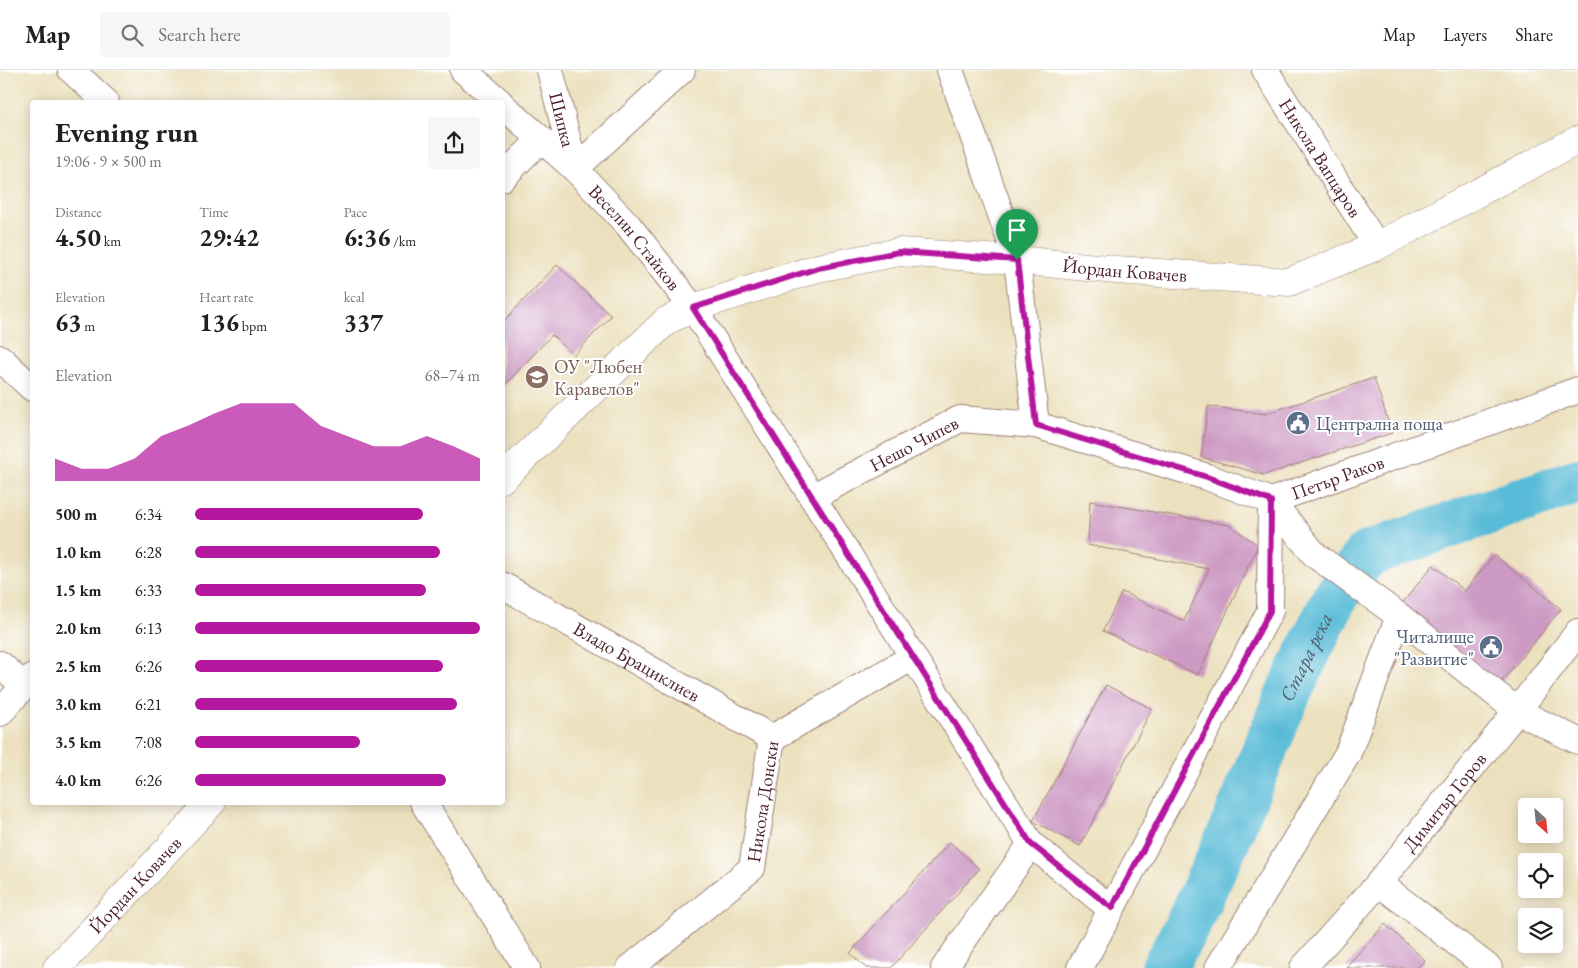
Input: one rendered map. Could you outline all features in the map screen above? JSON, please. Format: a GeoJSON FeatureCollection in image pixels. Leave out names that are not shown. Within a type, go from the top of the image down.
{"type":"FeatureCollection","features":[{"type":"Feature","properties":{"kind":"street"},"geometry":{"type":"LineString","coordinates":[[71,70],[104,100]]}},
{"type":"Feature","properties":{"kind":"street","name":"Веселин Стайков"},"geometry":{"type":"LineString","coordinates":[[463,70],[497,100]]}},
{"type":"Feature","properties":{"kind":"street","name":"Шипка"},"geometry":{"type":"LineString","coordinates":[[550,70],[574,169]]}},
{"type":"Feature","properties":{"kind":"street"},"geometry":{"type":"LineString","coordinates":[[574,169],[682,70]]}},
{"type":"Feature","properties":{"kind":"street"},"geometry":{"type":"LineString","coordinates":[[950,70],[1017,260],[1036,425]]}},
{"type":"Feature","properties":{"kind":"street","name":"Никола Вапцаров"},"geometry":{"type":"LineString","coordinates":[[1265,70],[1377,246]]}},
{"type":"Feature","properties":{"kind":"street","name":"Веселин Стайков"},"geometry":{"type":"LineString","coordinates":[[505,108],[574,169],[628,225],[693,308],[1031,844],[1112,908]]}},
{"type":"Feature","properties":{"kind":"street"},"geometry":{"type":"LineString","coordinates":[[505,175],[541,139]]}},
{"type":"Feature","properties":{"kind":"street","name":"Йордан Ковачев"},"geometry":{"type":"LineString","coordinates":[[505,476],[666,321],[693,308],[818,268],[899,252],[1289,282],[1377,246],[1578,140]]}},
{"type":"Feature","properties":{"kind":"street"},"geometry":{"type":"LineString","coordinates":[[0,358],[30,386]]}},
{"type":"Feature","properties":{"kind":"street","name":"Петър Раков"},"geometry":{"type":"LineString","coordinates":[[1080,968],[1270,611],[1271,501],[1578,390]]}},
{"type":"Feature","properties":{"kind":"street","name":"Нешо Чипев"},"geometry":{"type":"LineString","coordinates":[[812,498],[960,420],[1036,425],[1207,477],[1271,501]]}},
{"type":"Feature","properties":{"kind":"street"},"geometry":{"type":"LineString","coordinates":[[1271,501],[1315,555],[1399,616],[1517,712],[1578,741]]}},
{"type":"Feature","properties":{"kind":"street","name":"Владо Брациклиев"},"geometry":{"type":"LineString","coordinates":[[505,587],[772,738]]}},
{"type":"Feature","properties":{"kind":"street"},"geometry":{"type":"LineString","coordinates":[[1218,968],[1348,754],[1399,616]]}},
{"type":"Feature","properties":{"kind":"street","name":"Димитър Горов"},"geometry":{"type":"LineString","coordinates":[[1303,968],[1379,883],[1517,712],[1578,632]]}},
{"type":"Feature","properties":{"kind":"street","name":"Никола Донски"},"geometry":{"type":"LineString","coordinates":[[630,968],[752,868],[772,738],[913,657]]}},
{"type":"Feature","properties":{"kind":"street"},"geometry":{"type":"LineString","coordinates":[[0,664],[28,682],[0,713]]}},
{"type":"Feature","properties":{"kind":"street","name":"Йордан Ковачев"},"geometry":{"type":"LineString","coordinates":[[57,968],[209,805]]}},
{"type":"Feature","properties":{"kind":"street"},"geometry":{"type":"LineString","coordinates":[[425,805],[527,968]]}},
{"type":"Feature","properties":{"kind":"street"},"geometry":{"type":"LineString","coordinates":[[944,968],[1031,844]]}},
{"type":"Feature","properties":{"kind":"street"},"geometry":{"type":"LineString","coordinates":[[1379,883],[1489,968]]}},
{"type":"Feature","properties":{"kind":"building"},"geometry":{"type":"Polygon","coordinates":[[[557,265],[611,316],[574,355],[552,335],[505,385],[505,320],[557,265]]]}},
{"type":"Feature","properties":{"kind":"building","name":"Централна поща"},"geometry":{"type":"Polygon","coordinates":[[[1374,378],[1392,433],[1264,475],[1201,457],[1208,406],[1265,414],[1374,378]]]}},
{"type":"Feature","properties":{"kind":"building"},"geometry":{"type":"Polygon","coordinates":[[[1090,501],[1229,525],[1258,545],[1198,675],[1103,631],[1122,592],[1184,621],[1209,569],[1088,545],[1090,501]]]}},
{"type":"Feature","properties":{"kind":"building","name":"Читалище \"Развитие\""},"geometry":{"type":"Polygon","coordinates":[[[1494,555],[1561,609],[1499,685],[1400,606],[1433,565],[1465,591],[1494,555]]]}},
{"type":"Feature","properties":{"kind":"building"},"geometry":{"type":"Polygon","coordinates":[[[1106,685],[1152,709],[1080,846],[1033,821],[1106,685]]]}},
{"type":"Feature","properties":{"kind":"building"},"geometry":{"type":"Polygon","coordinates":[[[950,842],[979,869],[891,968],[866,968],[850,953],[950,842]]]}},
{"type":"Feature","properties":{"kind":"building"},"geometry":{"type":"Polygon","coordinates":[[[1385,924],[1425,960],[1417,968],[1345,968],[1385,924]]]}},
{"type":"Feature","properties":{"kind":"waterway","name":"Стара река"},"geometry":{"type":"LineString","coordinates":[[1164,968],[1188,924],[1228,838],[1289,692],[1334,599],[1367,554],[1578,481]]}},
{"type":"Feature","properties":{"kind":"place","name":"ОУ \"Любен Каравелов\""},"geometry":{"type":"Point","coordinates":[537,377]}},
{"type":"Feature","properties":{"kind":"place","name":"Централна поща"},"geometry":{"type":"Point","coordinates":[1298,423]}},
{"type":"Feature","properties":{"kind":"place","name":"Читалище \"Развитие\""},"geometry":{"type":"Point","coordinates":[1491,647]}},
{"type":"Feature","properties":{"kind":"route"},"geometry":{"type":"LineString","coordinates":[[899,252],[1017,260],[1036,425],[1207,477],[1271,501],[1270,611],[1112,908],[1031,844],[693,308],[818,268],[899,252]]}}]}
